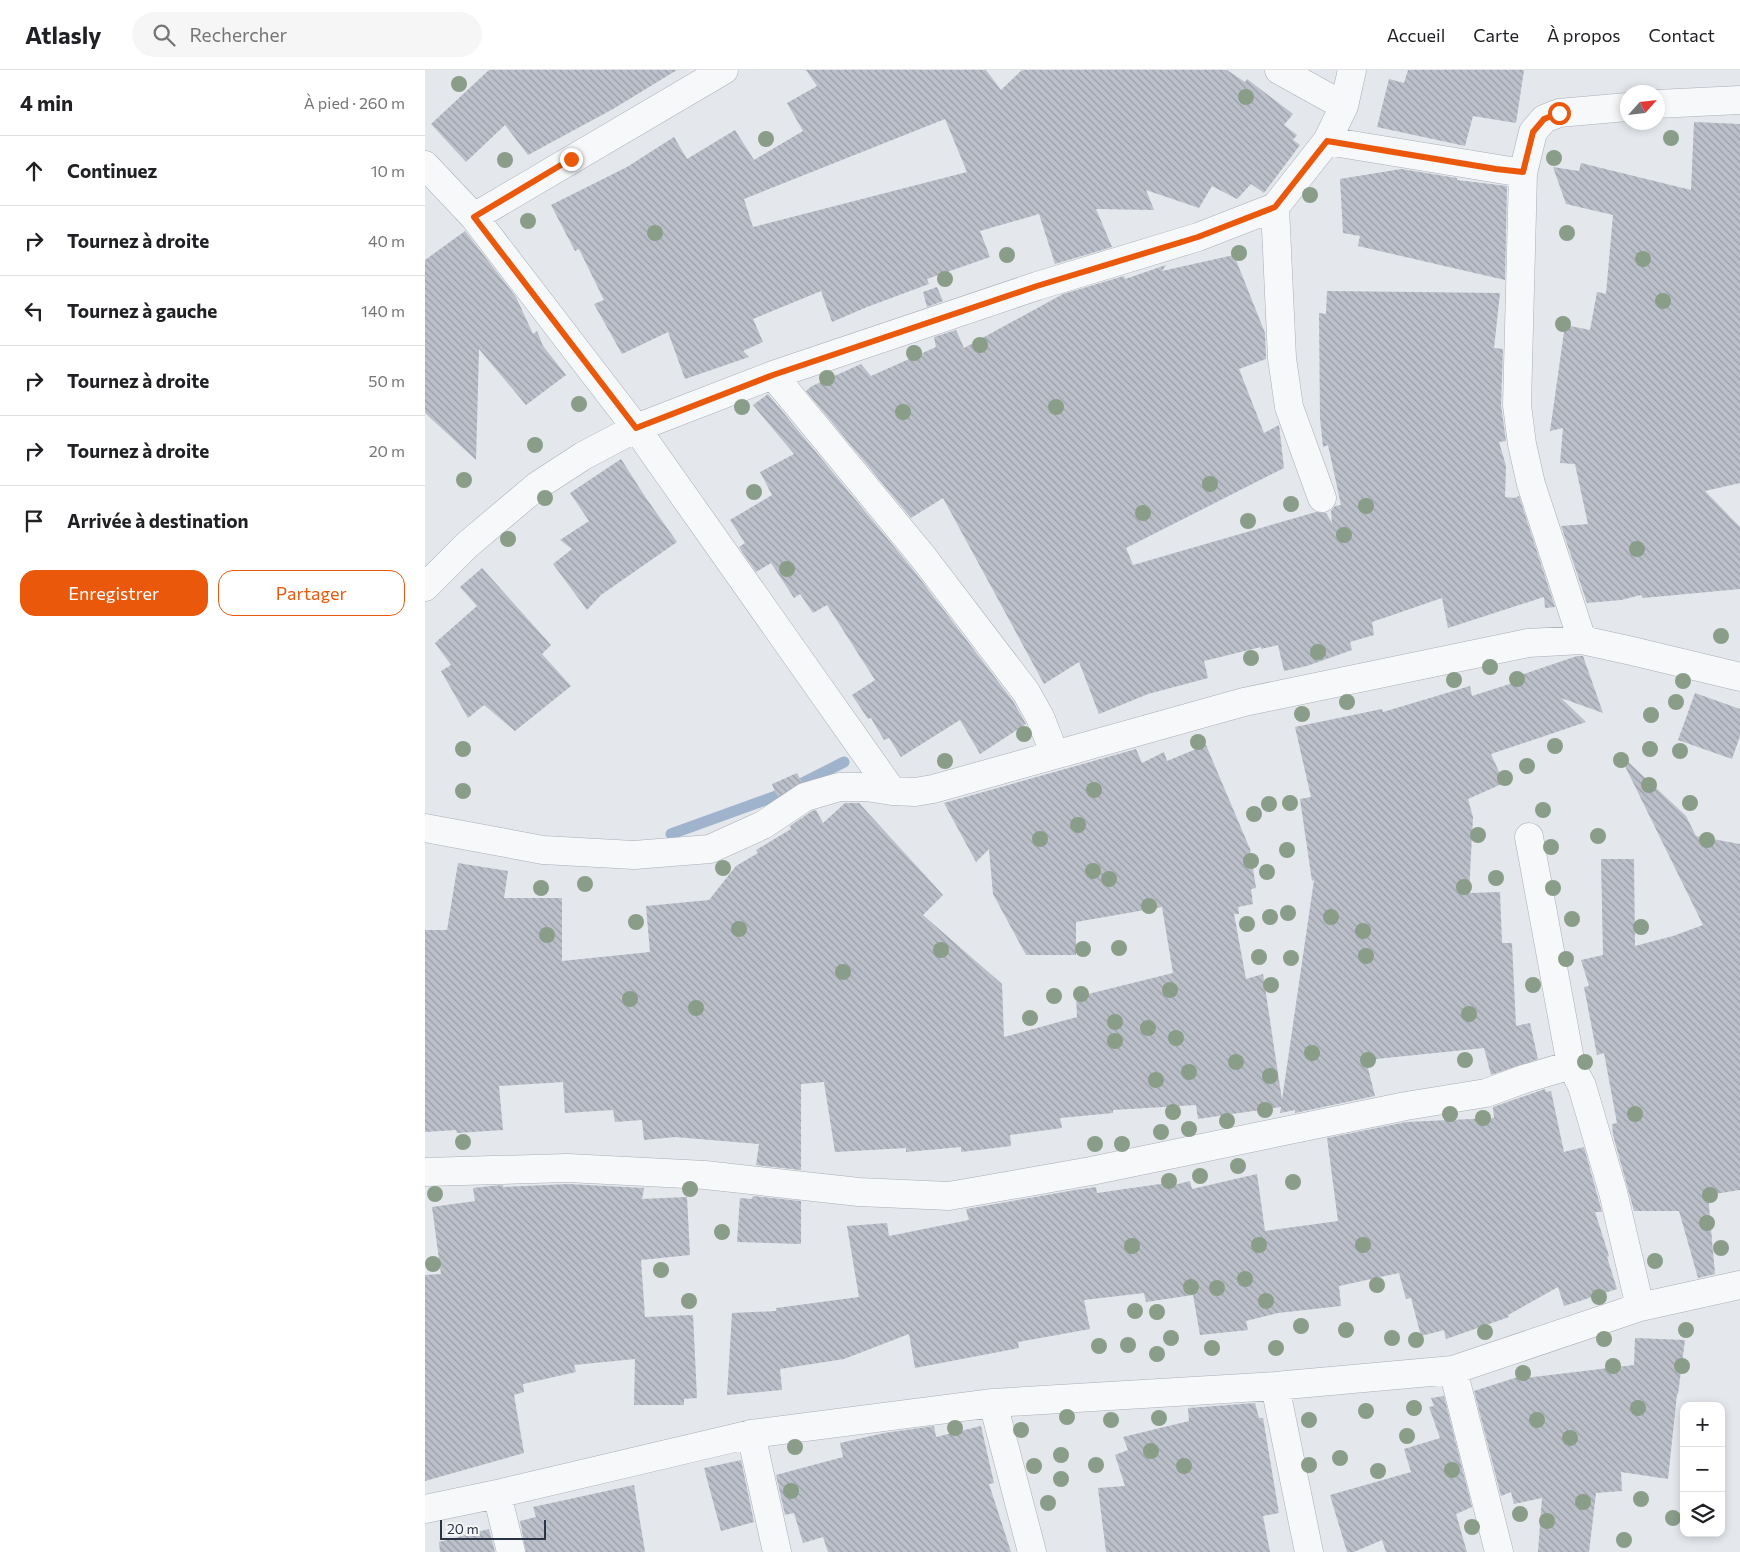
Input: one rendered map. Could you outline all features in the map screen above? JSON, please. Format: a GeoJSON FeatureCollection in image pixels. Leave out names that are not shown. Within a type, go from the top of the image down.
{"type":"FeatureCollection","features":[{"type":"Feature","properties":{"kind":"street"},"geometry":{"type":"LineString","coordinates":[[474,217],[724,70]]}},
{"type":"Feature","properties":{"kind":"street"},"geometry":{"type":"LineString","coordinates":[[1279,70],[1344,106]]}},
{"type":"Feature","properties":{"kind":"street"},"geometry":{"type":"LineString","coordinates":[[425,587],[467,545],[537,486],[583,456],[636,428],[773,375],[1037,286],[1198,237],[1275,207],[1327,141],[1344,106],[1352,70]]}},
{"type":"Feature","properties":{"kind":"street"},"geometry":{"type":"LineString","coordinates":[[1665,104],[1740,100]]}},
{"type":"Feature","properties":{"kind":"street"},"geometry":{"type":"LineString","coordinates":[[1582,640],[1531,484],[1522,444],[1517,405],[1523,172],[1533,132],[1544,119],[1559,113],[1620,108]]}},
{"type":"Feature","properties":{"kind":"street"},"geometry":{"type":"LineString","coordinates":[[1327,141],[1523,172]]}},
{"type":"Feature","properties":{"kind":"street"},"geometry":{"type":"LineString","coordinates":[[425,165],[474,217],[636,428],[891,791]]}},
{"type":"Feature","properties":{"kind":"street"},"geometry":{"type":"LineString","coordinates":[[1275,207],[1282,358],[1289,407],[1322,498]]}},
{"type":"Feature","properties":{"kind":"street"},"geometry":{"type":"LineString","coordinates":[[773,375],[923,557],[1026,692],[1040,716],[1055,755]]}},
{"type":"Feature","properties":{"kind":"street"},"geometry":{"type":"LineString","coordinates":[[425,828],[543,850],[634,855],[710,849],[763,826],[805,797],[839,787],[866,787],[915,792],[933,790],[1244,702],[1528,643],[1582,640],[1740,677]]}},
{"type":"Feature","properties":{"kind":"street"},"geometry":{"type":"LineString","coordinates":[[1529,837],[1571,1065],[1582,1086],[1613,1192],[1640,1306]]}},
{"type":"Feature","properties":{"kind":"street"},"geometry":{"type":"LineString","coordinates":[[425,1172],[568,1168],[705,1174],[859,1192],[949,1196],[1091,1171],[1406,1106],[1486,1093],[1524,1078],[1571,1065]]}},
{"type":"Feature","properties":{"kind":"street"},"geometry":{"type":"LineString","coordinates":[[425,1509],[497,1494],[751,1434],[993,1403],[1275,1386],[1453,1370],[1640,1306],[1740,1286]]}},
{"type":"Feature","properties":{"kind":"street"},"geometry":{"type":"LineString","coordinates":[[1453,1370],[1499,1552]]}},
{"type":"Feature","properties":{"kind":"street"},"geometry":{"type":"LineString","coordinates":[[1275,1386],[1309,1552]]}},
{"type":"Feature","properties":{"kind":"street"},"geometry":{"type":"LineString","coordinates":[[993,1403],[1032,1552]]}},
{"type":"Feature","properties":{"kind":"street"},"geometry":{"type":"LineString","coordinates":[[751,1434],[777,1552]]}},
{"type":"Feature","properties":{"kind":"street"},"geometry":{"type":"LineString","coordinates":[[497,1494],[511,1552]]}},
{"type":"Feature","properties":{"kind":"building"},"geometry":{"type":"Polygon","coordinates":[[[489,70],[677,70],[613,109],[528,155],[505,125],[466,162],[431,124],[489,70]]]}},
{"type":"Feature","properties":{"kind":"building"},"geometry":{"type":"Polygon","coordinates":[[[806,70],[986,70],[1001,90],[1022,70],[1227,70],[1245,82],[1247,79],[1293,114],[1284,125],[1297,135],[1293,140],[1300,145],[1264,193],[1251,184],[1237,199],[1212,186],[1199,208],[1146,190],[1154,210],[1096,209],[1112,247],[1055,264],[1039,214],[980,231],[990,257],[927,279],[929,284],[832,322],[821,291],[753,319],[763,342],[743,351],[749,357],[685,379],[668,332],[622,354],[594,304],[604,300],[579,249],[575,251],[551,205],[627,167],[674,137],[687,159],[735,130],[754,160],[803,131],[787,103],[817,86],[806,70]],[[945,119],[744,199],[753,227],[967,172],[945,119]]]}},
{"type":"Feature","properties":{"kind":"building"},"geometry":{"type":"Polygon","coordinates":[[[1408,70],[1524,70],[1516,123],[1473,116],[1465,146],[1377,127],[1389,79],[1404,83],[1408,70]]]}},
{"type":"Feature","properties":{"kind":"building"},"geometry":{"type":"Polygon","coordinates":[[[1694,122],[1740,124],[1740,483],[1705,491],[1740,527],[1740,589],[1643,598],[1641,595],[1621,600],[1587,603],[1561,526],[1588,524],[1575,464],[1560,463],[1563,428],[1550,431],[1565,325],[1590,330],[1597,292],[1606,294],[1613,215],[1566,204],[1553,167],[1579,171],[1581,163],[1691,190],[1694,122]]]}},
{"type":"Feature","properties":{"kind":"building"},"geometry":{"type":"Polygon","coordinates":[[[1401,169],[1457,178],[1457,180],[1507,186],[1505,280],[1358,246],[1360,236],[1343,233],[1340,179],[1401,169]]]}},
{"type":"Feature","properties":{"kind":"building"},"geometry":{"type":"Polygon","coordinates":[[[465,231],[516,297],[533,334],[537,331],[543,346],[566,375],[526,405],[479,349],[476,460],[425,413],[425,260],[465,231]]]}},
{"type":"Feature","properties":{"kind":"building"},"geometry":{"type":"Polygon","coordinates":[[[1234,255],[1265,333],[1266,359],[1239,369],[1264,433],[1279,425],[1284,468],[1126,548],[1133,565],[1316,512],[1326,513],[1332,523],[1331,511],[1335,506],[1341,505],[1328,445],[1323,447],[1320,418],[1319,313],[1326,314],[1327,291],[1500,293],[1494,348],[1503,349],[1501,405],[1506,441],[1499,442],[1506,466],[1505,497],[1514,498],[1519,496],[1555,607],[1545,608],[1544,597],[1448,628],[1442,598],[1372,622],[1374,635],[1350,642],[1352,650],[1307,666],[1284,671],[1278,645],[1261,649],[1261,647],[1204,661],[1208,678],[1148,694],[1099,714],[1079,662],[1044,684],[943,498],[911,518],[806,391],[812,386],[861,364],[871,376],[936,347],[934,337],[956,330],[964,348],[1063,294],[1124,276],[1125,279],[1166,265],[1162,271],[1234,255]]]}},
{"type":"Feature","properties":{"kind":"building"},"geometry":{"type":"Polygon","coordinates":[[[937,287],[943,301],[927,307],[923,292],[937,287]]]}},
{"type":"Feature","properties":{"kind":"building"},"geometry":{"type":"Polygon","coordinates":[[[768,394],[911,567],[1013,701],[1026,724],[980,754],[960,720],[901,757],[889,738],[884,740],[871,718],[868,719],[852,695],[875,680],[827,605],[813,613],[800,594],[794,598],[771,563],[756,572],[739,547],[745,543],[730,520],[772,495],[760,472],[794,454],[753,405],[768,394]]]}},
{"type":"Feature","properties":{"kind":"building"},"geometry":{"type":"Polygon","coordinates":[[[621,459],[677,542],[601,595],[587,610],[553,564],[572,549],[560,540],[589,521],[570,493],[621,459]]]}},
{"type":"Feature","properties":{"kind":"building"},"geometry":{"type":"Polygon","coordinates":[[[482,568],[551,645],[542,654],[571,686],[515,731],[484,705],[468,718],[441,671],[451,665],[435,643],[477,606],[460,587],[482,568]]]}},
{"type":"Feature","properties":{"kind":"building"},"geometry":{"type":"Polygon","coordinates":[[[1577,656],[1583,656],[1603,713],[1561,698],[1586,722],[1491,754],[1504,783],[1468,799],[1473,817],[1469,893],[1500,892],[1502,943],[1512,943],[1516,1026],[1530,1023],[1538,1059],[1491,1075],[1484,1048],[1366,1060],[1375,1096],[1295,1113],[1295,1110],[1280,1113],[1281,1107],[1198,1119],[1196,1105],[1113,1110],[1113,1113],[1060,1118],[1062,1128],[1010,1135],[1011,1146],[961,1152],[961,1147],[906,1152],[906,1148],[835,1152],[824,1082],[801,1084],[801,1170],[756,1165],[759,1144],[675,1137],[644,1140],[642,1120],[615,1122],[613,1110],[565,1113],[563,1082],[499,1086],[503,1130],[457,1133],[456,1130],[425,1132],[425,930],[447,930],[458,863],[508,871],[504,898],[562,898],[562,961],[650,952],[646,906],[709,900],[736,866],[758,853],[756,850],[791,829],[790,826],[812,811],[816,810],[823,823],[845,803],[859,803],[943,895],[923,915],[1002,984],[1004,1037],[1077,1017],[1076,997],[1173,973],[1162,907],[1076,922],[1076,955],[1026,955],[993,894],[989,849],[976,862],[944,803],[1136,749],[1142,763],[1164,752],[1167,761],[1206,745],[1250,849],[1256,888],[1251,889],[1253,904],[1238,907],[1239,914],[1234,914],[1246,979],[1263,974],[1282,1100],[1314,880],[1312,881],[1300,799],[1311,797],[1295,727],[1382,709],[1383,712],[1470,686],[1472,696],[1516,682],[1509,679],[1577,656]]]}},
{"type":"Feature","properties":{"kind":"building"},"geometry":{"type":"Polygon","coordinates":[[[1695,693],[1740,709],[1740,736],[1732,759],[1678,740],[1695,693]]]}},
{"type":"Feature","properties":{"kind":"building"},"geometry":{"type":"Polygon","coordinates":[[[1624,758],[1686,816],[1696,836],[1740,844],[1740,1190],[1708,1195],[1715,1274],[1698,1278],[1679,1211],[1634,1211],[1613,1135],[1612,1124],[1617,1123],[1604,1053],[1597,1055],[1584,987],[1589,986],[1581,960],[1603,955],[1601,859],[1634,859],[1635,946],[1673,936],[1703,925],[1622,760],[1624,758]]]}},
{"type":"Feature","properties":{"kind":"building"},"geometry":{"type":"Polygon","coordinates":[[[797,773],[802,782],[777,797],[772,784],[797,773]]]}},
{"type":"Feature","properties":{"kind":"building"},"geometry":{"type":"Polygon","coordinates":[[[1545,1089],[1546,1092],[1551,1091],[1564,1152],[1584,1147],[1602,1212],[1595,1212],[1617,1289],[1564,1306],[1558,1287],[1508,1315],[1509,1317],[1446,1339],[1444,1330],[1421,1336],[1411,1298],[1406,1299],[1399,1273],[1339,1286],[1341,1306],[1278,1313],[1246,1321],[1248,1330],[1200,1335],[1193,1295],[1146,1302],[1144,1293],[1084,1300],[1090,1329],[1018,1342],[1019,1348],[915,1368],[909,1334],[844,1359],[780,1369],[782,1390],[727,1395],[732,1313],[776,1311],[776,1308],[859,1297],[847,1226],[887,1223],[889,1236],[969,1220],[966,1209],[1075,1190],[1096,1187],[1097,1193],[1174,1182],[1174,1185],[1190,1181],[1192,1189],[1257,1174],[1265,1231],[1338,1221],[1327,1138],[1406,1122],[1494,1118],[1493,1107],[1545,1089]]]}},
{"type":"Feature","properties":{"kind":"building"},"geometry":{"type":"Polygon","coordinates":[[[568,1184],[644,1188],[642,1199],[687,1197],[690,1255],[641,1260],[645,1317],[693,1315],[697,1398],[684,1399],[684,1405],[634,1405],[635,1359],[574,1365],[576,1372],[523,1384],[524,1392],[514,1395],[524,1453],[425,1481],[425,1275],[441,1274],[432,1207],[475,1201],[473,1188],[503,1185],[503,1187],[568,1184]]]}},
{"type":"Feature","properties":{"kind":"building"},"geometry":{"type":"Polygon","coordinates":[[[753,1196],[801,1201],[801,1244],[737,1242],[740,1198],[752,1199],[753,1196]]]}},
{"type":"Feature","properties":{"kind":"building"},"geometry":{"type":"Polygon","coordinates":[[[1635,1338],[1685,1340],[1668,1479],[1621,1472],[1622,1491],[1596,1493],[1589,1552],[1538,1552],[1542,1498],[1514,1504],[1511,1492],[1501,1496],[1474,1391],[1524,1375],[1525,1378],[1634,1365],[1635,1338]]]}},
{"type":"Feature","properties":{"kind":"building"},"geometry":{"type":"Polygon","coordinates":[[[1444,1396],[1472,1507],[1456,1514],[1467,1552],[1386,1552],[1382,1540],[1354,1552],[1347,1552],[1330,1495],[1411,1472],[1404,1449],[1440,1438],[1429,1407],[1434,1406],[1431,1398],[1444,1396]]]}},
{"type":"Feature","properties":{"kind":"building"},"geometry":{"type":"Polygon","coordinates":[[[1255,1403],[1259,1418],[1263,1418],[1279,1513],[1263,1516],[1270,1552],[1106,1552],[1098,1488],[1125,1486],[1115,1455],[1128,1450],[1123,1437],[1189,1421],[1188,1408],[1255,1403]]]}},
{"type":"Feature","properties":{"kind":"building"},"geometry":{"type":"Polygon","coordinates":[[[934,1426],[936,1437],[981,1426],[994,1483],[989,1484],[1011,1552],[828,1552],[823,1537],[803,1543],[794,1513],[785,1515],[776,1475],[843,1457],[840,1443],[884,1433],[934,1426]]]}},
{"type":"Feature","properties":{"kind":"building"},"geometry":{"type":"Polygon","coordinates":[[[741,1460],[754,1522],[721,1531],[704,1468],[741,1460]]]}},
{"type":"Feature","properties":{"kind":"building"},"geometry":{"type":"Polygon","coordinates":[[[634,1485],[645,1552],[526,1552],[520,1521],[536,1517],[533,1507],[634,1485]]]}},
{"type":"Feature","properties":{"kind":"building"},"geometry":{"type":"Polygon","coordinates":[[[489,1529],[495,1552],[440,1552],[439,1542],[489,1529]]]}},
{"type":"Feature","properties":{"kind":"waterway"},"geometry":{"type":"LineString","coordinates":[[671,834],[779,795],[844,762]]}},
{"type":"Feature","properties":{"kind":"route"},"geometry":{"type":"LineString","coordinates":[[571,159],[474,217],[636,428],[773,375],[1037,286],[1198,237],[1275,207],[1327,141],[1523,172],[1533,132],[1544,119],[1559,113]]}}]}
